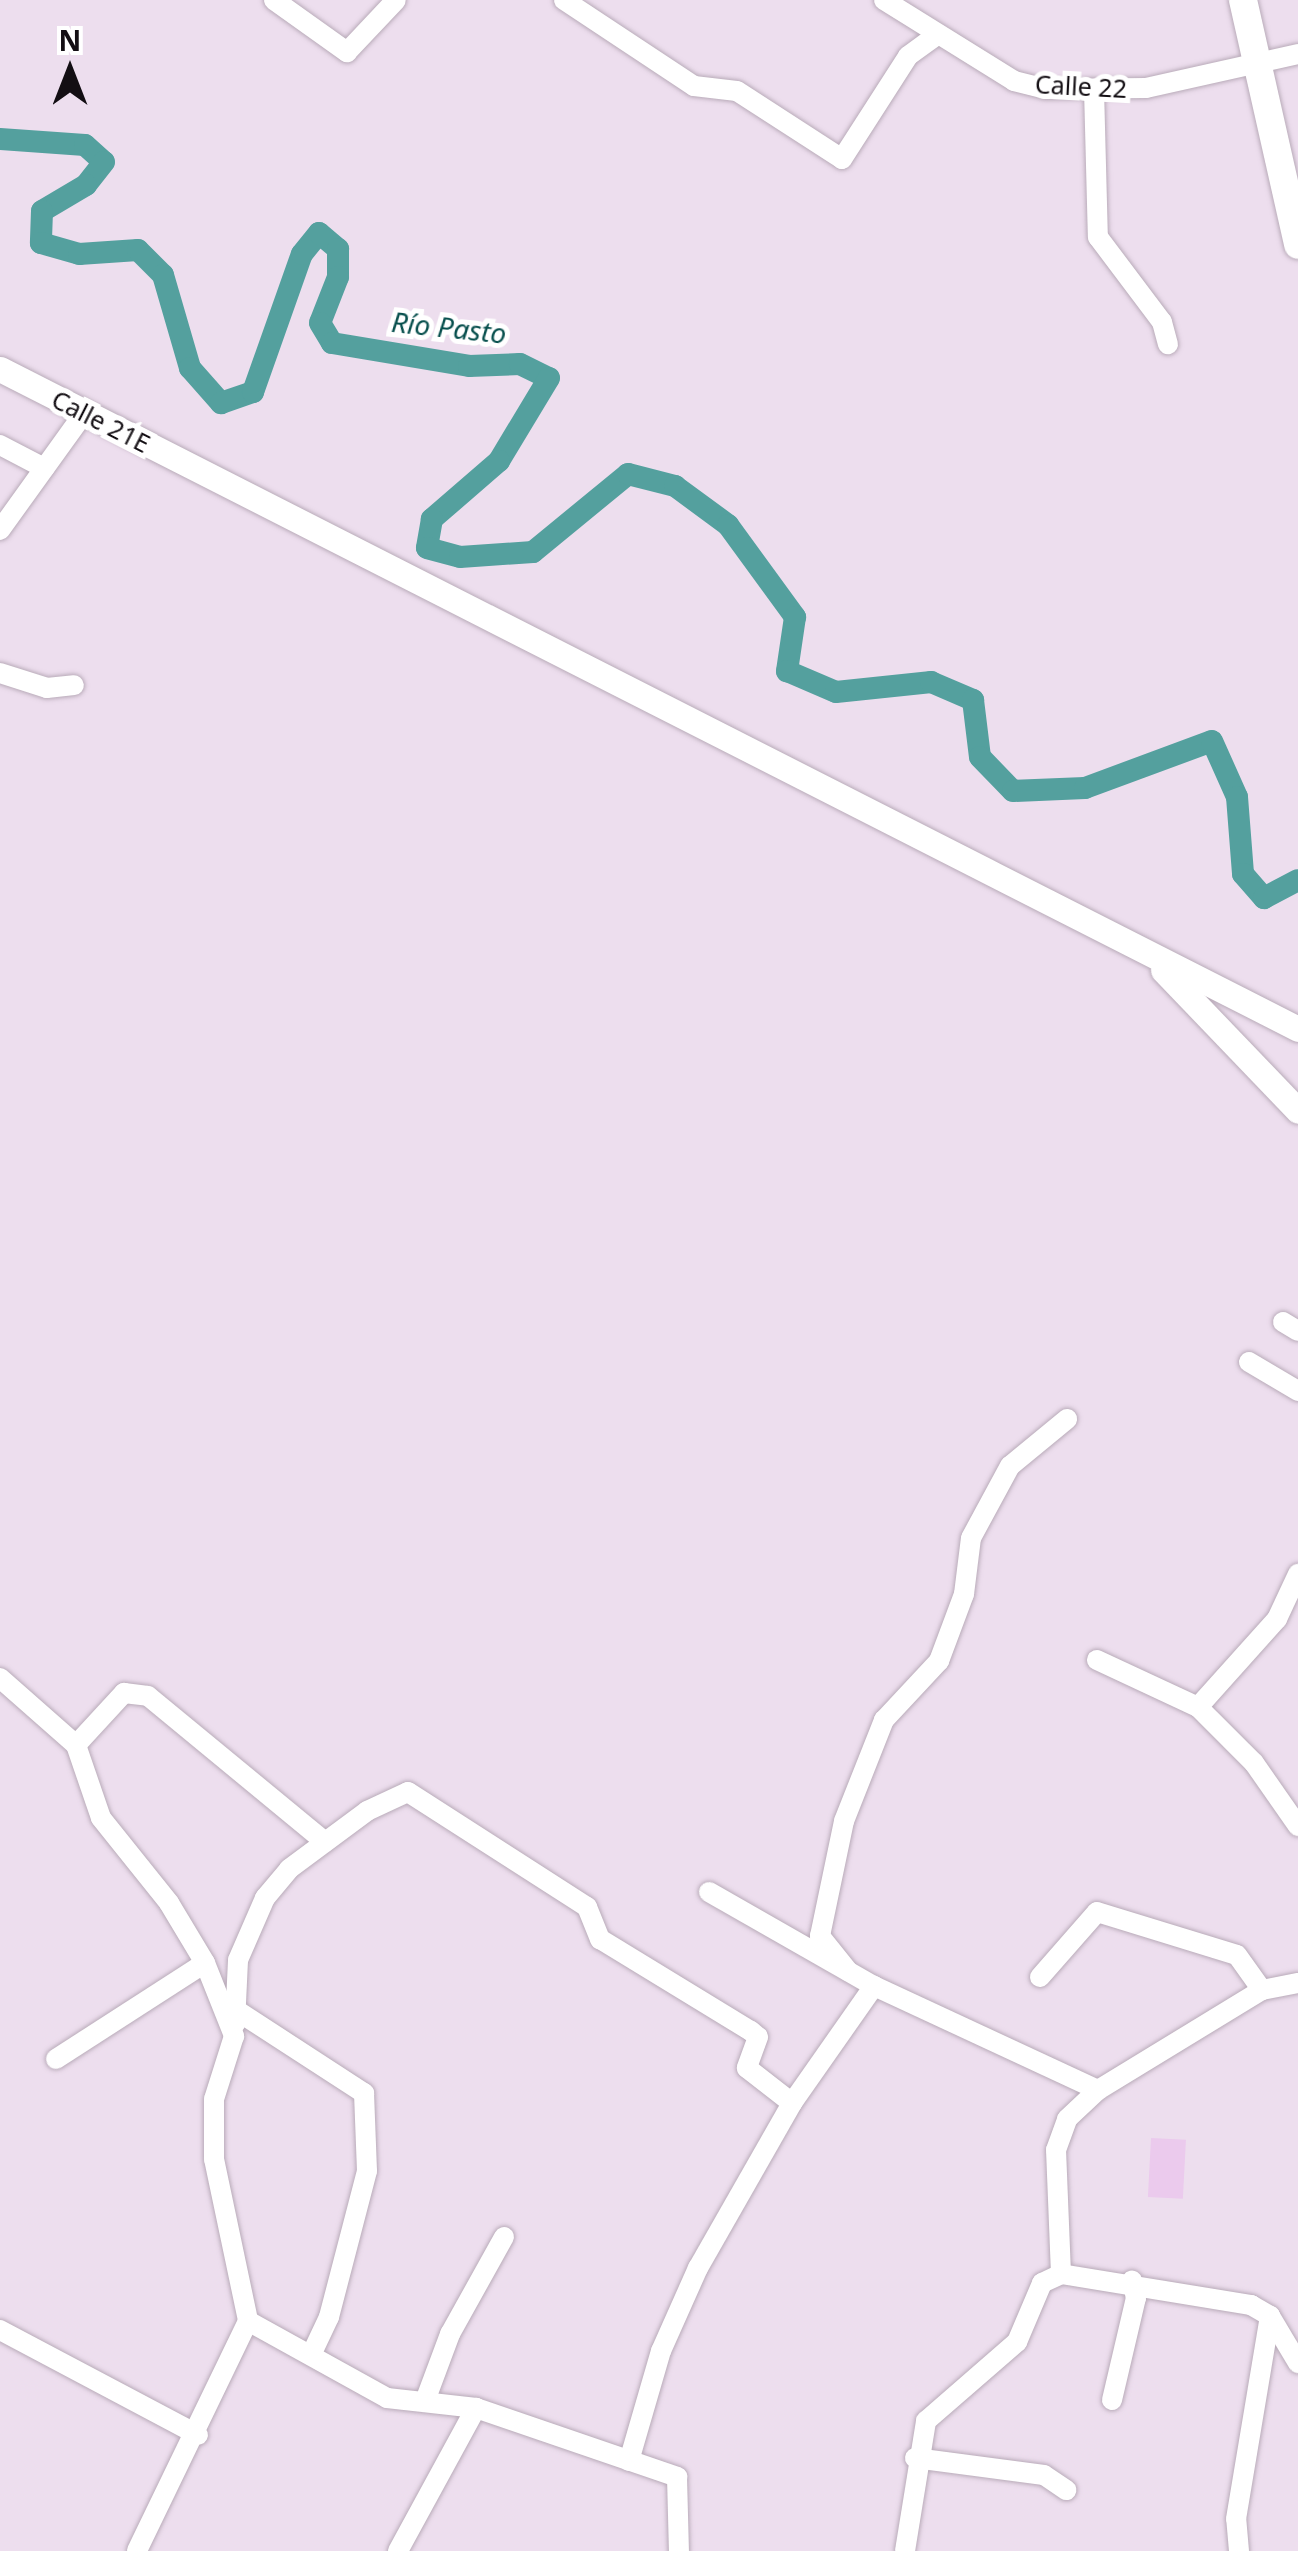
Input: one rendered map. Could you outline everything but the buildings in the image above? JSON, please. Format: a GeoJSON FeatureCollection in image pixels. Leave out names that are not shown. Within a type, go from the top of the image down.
{"type":"FeatureCollection","features":[{"type":"Feature","properties":{"kind":"highway"},"geometry":{"type":"LineString","coordinates":[[1243,0],[1298,244]]}},
{"type":"Feature","properties":{"kind":"main road","name":"Calle 21E"},"geometry":{"type":"LineString","coordinates":[[0,369],[1298,1029]]}},
{"type":"Feature","properties":{"kind":"main road"},"geometry":{"type":"LineString","coordinates":[[1137,946],[1298,1110]]}},
{"type":"Feature","properties":{"kind":"street"},"geometry":{"type":"LineString","coordinates":[[274,0],[347,52],[396,0]]}},
{"type":"Feature","properties":{"kind":"street"},"geometry":{"type":"LineString","coordinates":[[564,0],[694,86],[737,90],[836,158],[846,154],[908,56],[938,36]]}},
{"type":"Feature","properties":{"kind":"street","name":"Calle 22"},"geometry":{"type":"LineString","coordinates":[[884,0],[1014,80],[1094,89],[1146,88],[1298,54]]}},
{"type":"Feature","properties":{"kind":"street"},"geometry":{"type":"LineString","coordinates":[[1094,89],[1098,237],[1162,322],[1168,344]]}},
{"type":"Feature","properties":{"kind":"street"},"geometry":{"type":"LineString","coordinates":[[2,524],[84,412]]}},
{"type":"Feature","properties":{"kind":"street"},"geometry":{"type":"LineString","coordinates":[[0,445],[44,468]]}},
{"type":"Feature","properties":{"kind":"street"},"geometry":{"type":"LineString","coordinates":[[0,673],[47,688],[74,685]]}},
{"type":"Feature","properties":{"kind":"street"},"geometry":{"type":"LineString","coordinates":[[1249,1362],[1298,1391]]}},
{"type":"Feature","properties":{"kind":"street"},"geometry":{"type":"LineString","coordinates":[[848,1971],[820,1936],[844,1821],[884,1720],[939,1661],[964,1594],[971,1538],[1010,1466],[1067,1419]]}},
{"type":"Feature","properties":{"kind":"street"},"geometry":{"type":"LineString","coordinates":[[1198,1708],[1277,1619],[1298,1574]]}},
{"type":"Feature","properties":{"kind":"street"},"geometry":{"type":"LineString","coordinates":[[1096,1660],[1198,1708],[1254,1762],[1298,1826]]}},
{"type":"Feature","properties":{"kind":"street"},"geometry":{"type":"LineString","coordinates":[[0,1678],[76,1745],[101,1818],[205,1963],[234,2036]]}},
{"type":"Feature","properties":{"kind":"street"},"geometry":{"type":"LineString","coordinates":[[76,1745],[124,1693],[148,1696],[325,1842]]}},
{"type":"Feature","properties":{"kind":"street"},"geometry":{"type":"LineString","coordinates":[[137,2551],[198,2435],[248,2321],[214,2158],[214,2099],[234,2036],[238,1960],[265,1898],[325,1842],[393,1798],[408,1792],[425,1800],[587,1907],[600,1938],[751,2030],[758,2037],[747,2068],[792,2103]]}},
{"type":"Feature","properties":{"kind":"street"},"geometry":{"type":"LineString","coordinates":[[709,1892],[874,1986],[1098,2090]]}},
{"type":"Feature","properties":{"kind":"street"},"geometry":{"type":"LineString","coordinates":[[1040,1976],[1098,1912],[1237,1954],[1262,1990]]}},
{"type":"Feature","properties":{"kind":"street"},"geometry":{"type":"LineString","coordinates":[[56,2059],[205,1963]]}},
{"type":"Feature","properties":{"kind":"street"},"geometry":{"type":"LineString","coordinates":[[1061,2274],[1058,2133],[1098,2090],[1262,1990],[1298,1983]]}},
{"type":"Feature","properties":{"kind":"street"},"geometry":{"type":"LineString","coordinates":[[629,2461],[675,2312],[792,2103],[874,1986]]}},
{"type":"Feature","properties":{"kind":"street"},"geometry":{"type":"LineString","coordinates":[[236,2010],[364,2093],[367,2171],[329,2317],[310,2355]]}},
{"type":"Feature","properties":{"kind":"street"},"geometry":{"type":"LineString","coordinates":[[425,2400],[450,2334],[504,2237]]}},
{"type":"Feature","properties":{"kind":"street"},"geometry":{"type":"LineString","coordinates":[[905,2551],[915,2458],[935,2408],[970,2390],[1016,2342],[1042,2284],[1061,2274],[1132,2280],[1270,2316],[1298,2363]]}},
{"type":"Feature","properties":{"kind":"street"},"geometry":{"type":"LineString","coordinates":[[1112,2400],[1136,2298],[1132,2280]]}},
{"type":"Feature","properties":{"kind":"street"},"geometry":{"type":"LineString","coordinates":[[1238,2551],[1236,2519],[1270,2316]]}},
{"type":"Feature","properties":{"kind":"street"},"geometry":{"type":"LineString","coordinates":[[248,2321],[386,2398],[476,2408],[677,2477],[679,2551]]}},
{"type":"Feature","properties":{"kind":"street"},"geometry":{"type":"LineString","coordinates":[[0,2330],[198,2435]]}},
{"type":"Feature","properties":{"kind":"street"},"geometry":{"type":"LineString","coordinates":[[398,2551],[476,2408]]}},
{"type":"Feature","properties":{"kind":"street"},"geometry":{"type":"LineString","coordinates":[[915,2458],[1044,2475],[1066,2490]]}},
{"type":"Feature","properties":{"kind":"shaded area"},"geometry":{"type":"Polygon","coordinates":[[[1151,2138],[1186,2140],[1183,2199],[1148,2197],[1151,2138]]]}},
{"type":"Feature","properties":{"kind":"waterway","name":"Río Pasto"},"geometry":{"type":"LineString","coordinates":[[0,139],[85,145],[104,162],[86,185],[42,211],[41,243],[79,254],[138,250],[163,275],[190,368],[221,403],[253,392],[302,254],[319,233],[338,249],[338,277],[320,323],[332,343],[469,366],[520,364],[549,378],[499,461],[432,519],[427,548],[460,557],[533,552],[628,474],[675,486],[728,525],[795,617],[787,671],[836,692],[931,682],[973,700],[980,757],[1013,791],[1085,788],[1212,741],[1237,797],[1243,874],[1264,898],[1298,880]]}}]}
